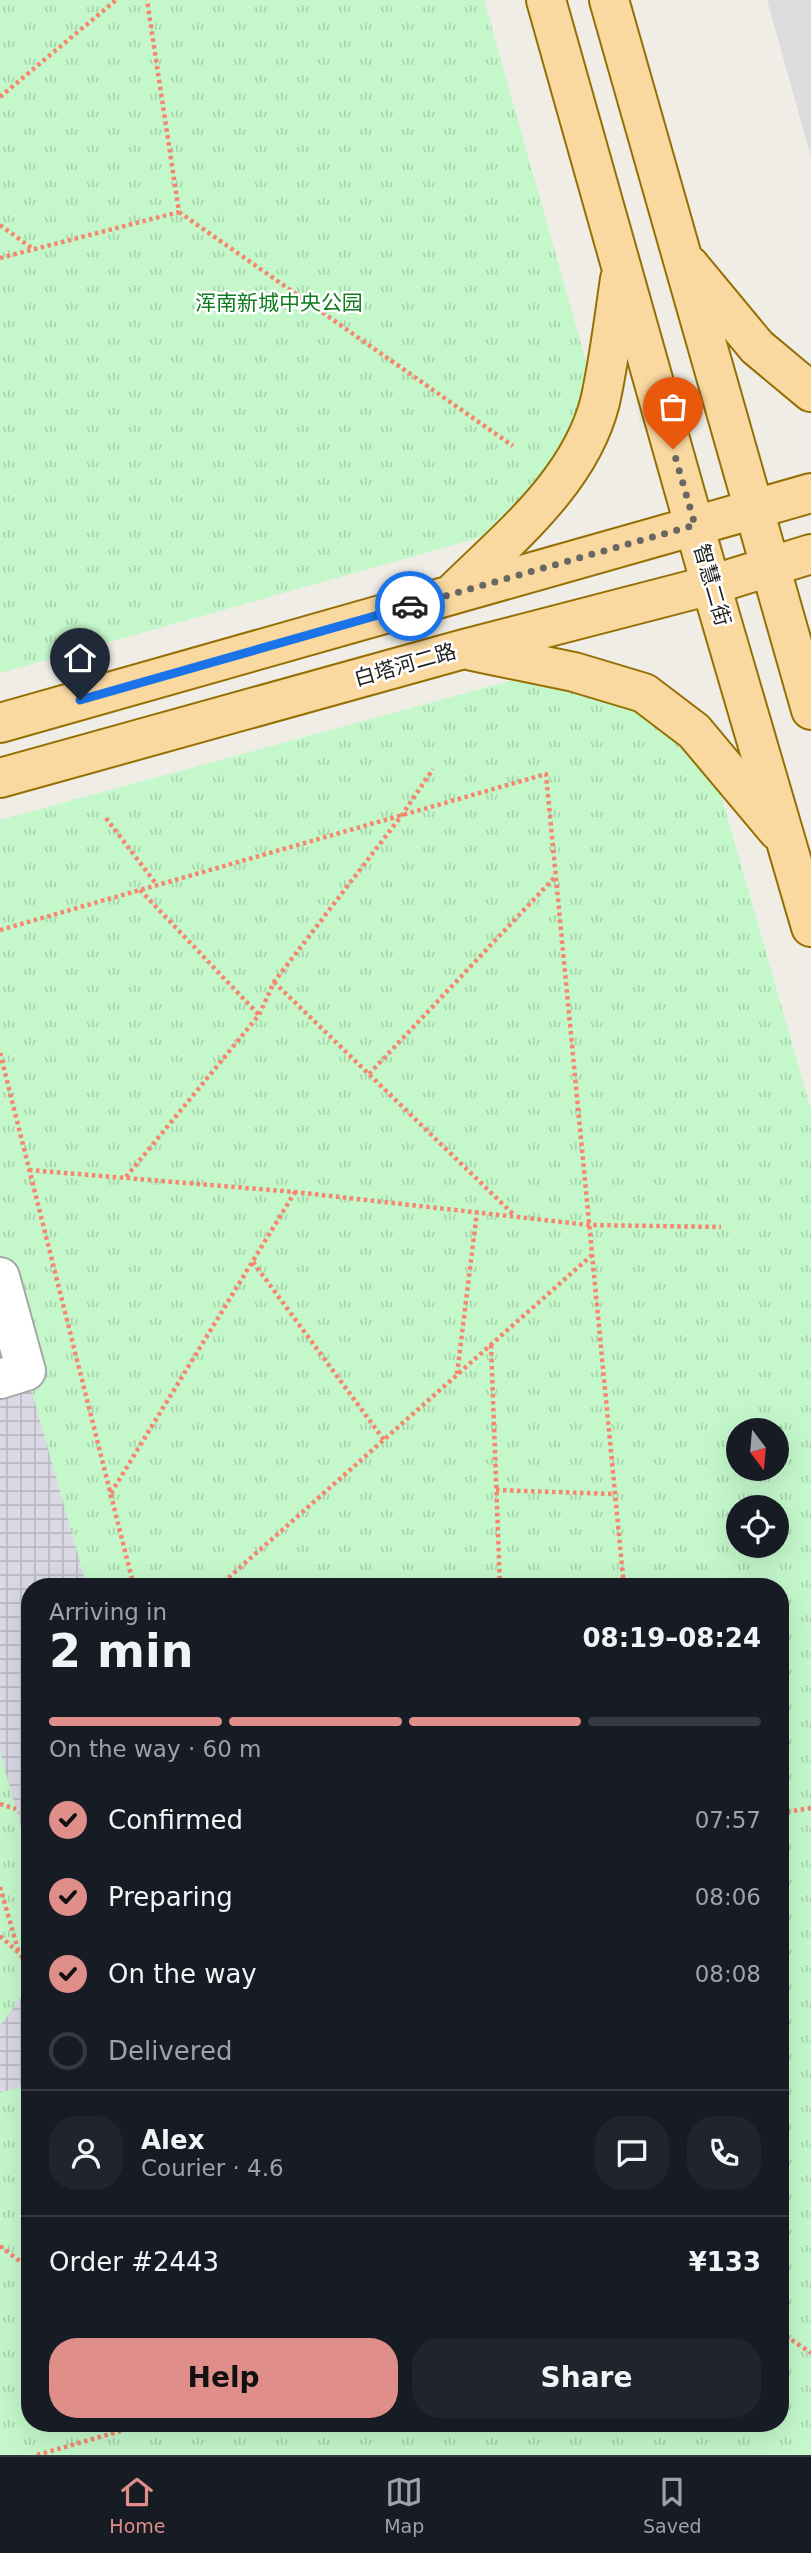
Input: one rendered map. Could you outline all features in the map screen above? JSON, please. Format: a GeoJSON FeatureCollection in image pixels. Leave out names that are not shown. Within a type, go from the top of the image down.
{"type":"FeatureCollection","features":[{"type":"Feature","properties":{"kind":"main road","name":"智慧二街"},"geometry":{"type":"LineString","coordinates":[[547,0],[711,585],[811,927]]}},
{"type":"Feature","properties":{"kind":"main road"},"geometry":{"type":"LineString","coordinates":[[609,0],[811,710]]}},
{"type":"Feature","properties":{"kind":"main road"},"geometry":{"type":"LineString","coordinates":[[680,254],[757,347],[811,392]]}},
{"type":"Feature","properties":{"kind":"main road"},"geometry":{"type":"LineString","coordinates":[[452,594],[539,509],[578,455],[599,403],[622,270]]}},
{"type":"Feature","properties":{"kind":"main road"},"geometry":{"type":"LineString","coordinates":[[0,723],[811,493]]}},
{"type":"Feature","properties":{"kind":"main road","name":"白塔河二路"},"geometry":{"type":"LineString","coordinates":[[0,778],[464,649],[711,585],[811,554]]}},
{"type":"Feature","properties":{"kind":"main road"},"geometry":{"type":"LineString","coordinates":[[464,649],[574,672],[644,693],[694,731],[788,843]]}},
{"type":"Feature","properties":{"kind":"street"},"geometry":{"type":"LineString","coordinates":[[0,1277],[26,1371],[0,1378]]}},
{"type":"Feature","properties":{"kind":"path"},"geometry":{"type":"LineString","coordinates":[[0,97],[116,0]]}},
{"type":"Feature","properties":{"kind":"path"},"geometry":{"type":"LineString","coordinates":[[147,0],[179,212],[513,446]]}},
{"type":"Feature","properties":{"kind":"path"},"geometry":{"type":"LineString","coordinates":[[0,88],[8,90]]}},
{"type":"Feature","properties":{"kind":"path"},"geometry":{"type":"LineString","coordinates":[[0,258],[179,212]]}},
{"type":"Feature","properties":{"kind":"path"},"geometry":{"type":"LineString","coordinates":[[0,225],[33,249]]}},
{"type":"Feature","properties":{"kind":"path"},"geometry":{"type":"LineString","coordinates":[[125,1178],[259,1015],[274,982],[402,815],[433,769]]}},
{"type":"Feature","properties":{"kind":"path"},"geometry":{"type":"LineString","coordinates":[[0,930],[546,774],[623,1578]]}},
{"type":"Feature","properties":{"kind":"path"},"geometry":{"type":"LineString","coordinates":[[106,818],[157,885]]}},
{"type":"Feature","properties":{"kind":"path"},"geometry":{"type":"LineString","coordinates":[[369,1074],[556,876]]}},
{"type":"Feature","properties":{"kind":"path"},"geometry":{"type":"LineString","coordinates":[[140,890],[259,1015]]}},
{"type":"Feature","properties":{"kind":"path"},"geometry":{"type":"LineString","coordinates":[[274,982],[516,1217]]}},
{"type":"Feature","properties":{"kind":"path"},"geometry":{"type":"LineString","coordinates":[[0,1053],[132,1578]]}},
{"type":"Feature","properties":{"kind":"path"},"geometry":{"type":"LineString","coordinates":[[29,1170],[295,1192],[589,1225],[721,1227]]}},
{"type":"Feature","properties":{"kind":"path"},"geometry":{"type":"LineString","coordinates":[[111,1494],[295,1192]]}},
{"type":"Feature","properties":{"kind":"path"},"geometry":{"type":"LineString","coordinates":[[457,1375],[477,1212]]}},
{"type":"Feature","properties":{"kind":"path"},"geometry":{"type":"LineString","coordinates":[[228,1578],[592,1254]]}},
{"type":"Feature","properties":{"kind":"path"},"geometry":{"type":"LineString","coordinates":[[253,1262],[383,1440]]}},
{"type":"Feature","properties":{"kind":"path"},"geometry":{"type":"LineString","coordinates":[[491,1344],[500,1578]]}},
{"type":"Feature","properties":{"kind":"path"},"geometry":{"type":"LineString","coordinates":[[496,1490],[615,1494]]}},
{"type":"Feature","properties":{"kind":"path"},"geometry":{"type":"LineString","coordinates":[[0,1804],[16,1809]]}},
{"type":"Feature","properties":{"kind":"path"},"geometry":{"type":"LineString","coordinates":[[789,1812],[811,1808]]}},
{"type":"Feature","properties":{"kind":"path"},"geometry":{"type":"LineString","coordinates":[[0,1886],[19,1953]]}},
{"type":"Feature","properties":{"kind":"path"},"geometry":{"type":"LineString","coordinates":[[0,1936],[21,1956]]}},
{"type":"Feature","properties":{"kind":"path"},"geometry":{"type":"LineString","coordinates":[[0,2245],[21,2262]]}},
{"type":"Feature","properties":{"kind":"path"},"geometry":{"type":"LineString","coordinates":[[789,2338],[811,2353]]}},
{"type":"Feature","properties":{"kind":"path"},"geometry":{"type":"LineString","coordinates":[[37,2455],[117,2432]]}},
{"type":"Feature","properties":{"kind":"shaded area"},"geometry":{"type":"Polygon","coordinates":[[[767,0],[811,0],[811,157],[767,0]]]}},
{"type":"Feature","properties":{"kind":"shaded area"},"geometry":{"type":"Polygon","coordinates":[[[26,1371],[84,1578],[21,1578],[21,1827],[0,1752],[0,1379],[26,1371]]]}},
{"type":"Feature","properties":{"kind":"shaded area"},"geometry":{"type":"Polygon","coordinates":[[[21,1997],[21,2087],[0,2093],[0,2026],[21,1997]]]}},
{"type":"Feature","properties":{"kind":"green space","name":"浑南新城中央公园"},"geometry":{"type":"Polygon","coordinates":[[[0,0],[484,0],[599,408],[517,527],[0,673],[0,0]]]}},
{"type":"Feature","properties":{"kind":"green space"},"geometry":{"type":"Polygon","coordinates":[[[572,664],[703,732],[811,1110],[811,2455],[0,2455],[0,820],[572,664]]]}},
{"type":"Feature","properties":{"kind":"way so far"},"geometry":{"type":"LineString","coordinates":[[410,606],[695,525],[673,449]]}},
{"type":"Feature","properties":{"kind":"route"},"geometry":{"type":"LineString","coordinates":[[80,700],[410,606]]}}]}
